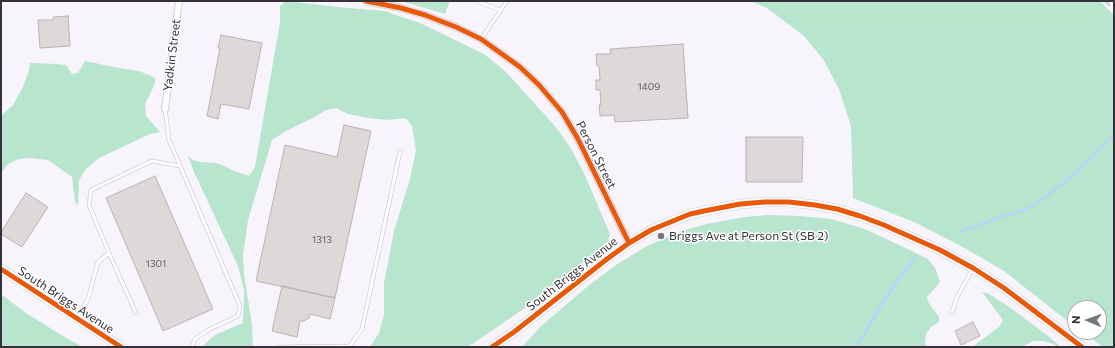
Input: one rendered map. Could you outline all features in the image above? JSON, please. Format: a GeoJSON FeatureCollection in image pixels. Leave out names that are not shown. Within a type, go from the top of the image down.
{"type":"FeatureCollection","features":[{"type":"Feature","properties":{"kind":"street","name":"Yadkin Street"},"geometry":{"type":"LineString","coordinates":[[165,109],[179,1]]}},
{"type":"Feature","properties":{"kind":"street","name":"Person Street"},"geometry":{"type":"LineString","coordinates":[[366,1],[401,8],[425,15],[456,27],[481,39],[520,67],[539,85],[562,112],[578,139],[628,243]]}},
{"type":"Feature","properties":{"kind":"street","name":"South Briggs Avenue"},"geometry":{"type":"LineString","coordinates":[[492,347],[514,332],[607,258],[628,243],[651,230],[690,214],[740,204],[765,202],[801,203],[837,209],[884,225],[940,250],[973,268],[1020,299],[1082,347]]}},
{"type":"Feature","properties":{"kind":"street","name":"South Briggs Avenue"},"geometry":{"type":"LineString","coordinates":[[1,269],[121,347]]}},
{"type":"Feature","properties":{"kind":"lane"},"geometry":{"type":"LineString","coordinates":[[477,1],[500,10]]}},
{"type":"Feature","properties":{"kind":"lane"},"geometry":{"type":"LineString","coordinates":[[481,39],[507,1]]}},
{"type":"Feature","properties":{"kind":"lane"},"geometry":{"type":"LineString","coordinates":[[165,109],[170,140],[240,306],[238,316],[208,330],[195,339],[192,347]]}},
{"type":"Feature","properties":{"kind":"lane"},"geometry":{"type":"LineString","coordinates":[[279,347],[350,346],[362,329],[400,152]]}},
{"type":"Feature","properties":{"kind":"lane"},"geometry":{"type":"LineString","coordinates":[[136,313],[89,205],[91,190],[152,161],[180,166]]}},
{"type":"Feature","properties":{"kind":"lane"},"geometry":{"type":"LineString","coordinates":[[78,319],[88,299],[98,262],[109,253]]}},
{"type":"Feature","properties":{"kind":"lane"},"geometry":{"type":"LineString","coordinates":[[952,313],[956,299],[973,268]]}},
{"type":"Feature","properties":{"kind":"green space"},"geometry":{"type":"Polygon","coordinates":[[[286,1],[384,11],[420,23],[484,54],[506,72],[555,126],[570,147],[584,173],[610,234],[608,242],[535,301],[466,347],[370,347],[379,333],[384,315],[384,283],[394,231],[410,179],[416,150],[412,126],[406,118],[387,120],[348,114],[336,108],[326,110],[272,140],[248,220],[243,255],[244,274],[252,325],[253,347],[202,347],[215,335],[243,323],[244,290],[238,266],[188,156],[193,160],[200,162],[217,163],[249,176],[255,167],[280,22],[280,6],[286,1]]]}},
{"type":"Feature","properties":{"kind":"green space"},"geometry":{"type":"Polygon","coordinates":[[[401,1],[450,1],[445,14],[401,1]]]}},
{"type":"Feature","properties":{"kind":"green space"},"geometry":{"type":"Polygon","coordinates":[[[750,1],[1100,1],[1114,15],[1114,347],[1103,347],[1094,340],[1107,340],[1107,300],[1067,300],[1067,321],[1004,271],[961,246],[914,222],[853,198],[851,126],[839,89],[823,59],[804,36],[767,8],[750,1]]]}},
{"type":"Feature","properties":{"kind":"green space"},"geometry":{"type":"Polygon","coordinates":[[[85,61],[139,71],[156,79],[145,104],[146,116],[160,132],[150,134],[99,158],[86,169],[79,180],[78,205],[75,202],[72,177],[48,160],[30,158],[19,159],[8,164],[1,173],[1,116],[13,105],[22,89],[29,71],[30,63],[66,65],[72,74],[78,73],[85,61]]]}},
{"type":"Feature","properties":{"kind":"green space"},"geometry":{"type":"Polygon","coordinates":[[[768,215],[831,219],[865,229],[928,259],[935,268],[940,282],[927,297],[928,302],[939,317],[939,322],[931,327],[926,334],[925,344],[928,347],[522,347],[540,327],[588,286],[616,265],[647,246],[679,232],[706,224],[745,217],[768,215]]]}},
{"type":"Feature","properties":{"kind":"green space"},"geometry":{"type":"Polygon","coordinates":[[[982,292],[989,294],[1008,306],[1061,347],[1044,341],[1034,341],[1021,347],[972,347],[999,327],[1003,320],[982,292]]]}},
{"type":"Feature","properties":{"kind":"green space"},"geometry":{"type":"Polygon","coordinates":[[[1,294],[26,313],[83,347],[1,347],[1,294]]]}},
{"type":"Feature","properties":{"kind":"building"},"geometry":{"type":"Polygon","coordinates":[[[68,16],[70,46],[40,48],[38,20],[53,20],[53,17],[68,16]]]}},
{"type":"Feature","properties":{"kind":"building"},"geometry":{"type":"Polygon","coordinates":[[[221,35],[262,43],[249,109],[221,104],[218,119],[207,116],[220,48],[218,48],[221,35]]]}},
{"type":"Feature","properties":{"kind":"building"},"geometry":{"type":"Polygon","coordinates":[[[683,44],[688,118],[615,122],[614,115],[600,116],[600,90],[596,90],[596,80],[600,80],[596,54],[611,54],[610,49],[683,44]]]}},
{"type":"Feature","properties":{"kind":"building"},"geometry":{"type":"Polygon","coordinates":[[[344,125],[371,131],[335,298],[256,281],[285,145],[337,157],[344,125]]]}},
{"type":"Feature","properties":{"kind":"building"},"geometry":{"type":"Polygon","coordinates":[[[746,137],[803,137],[802,182],[746,182],[746,137]]]}},
{"type":"Feature","properties":{"kind":"building"},"geometry":{"type":"Polygon","coordinates":[[[155,176],[213,309],[163,331],[106,198],[155,176]]]}},
{"type":"Feature","properties":{"kind":"building"},"geometry":{"type":"Polygon","coordinates":[[[26,193],[48,207],[22,247],[1,234],[1,232],[26,193]]]}},
{"type":"Feature","properties":{"kind":"building"},"geometry":{"type":"Polygon","coordinates":[[[282,286],[335,298],[330,319],[310,314],[309,318],[304,321],[300,321],[297,337],[272,331],[282,286]]]}},
{"type":"Feature","properties":{"kind":"building"},"geometry":{"type":"Polygon","coordinates":[[[973,322],[980,336],[961,345],[955,331],[973,322]]]}},
{"type":"Feature","properties":{"kind":"waterway"},"geometry":{"type":"LineString","coordinates":[[961,231],[1024,210],[1043,199],[1077,172],[1114,135]]}},
{"type":"Feature","properties":{"kind":"waterway"},"geometry":{"type":"LineString","coordinates":[[857,347],[886,297],[915,257]]}},
{"type":"Feature","properties":{"kind":"railway"},"geometry":{"type":"LineString","coordinates":[[1105,1],[1114,10]]}},
{"type":"Feature","properties":{"kind":"cycle path"},"geometry":{"type":"LineString","coordinates":[[366,1],[401,8],[425,15],[456,27],[481,39],[520,67],[539,85],[562,112],[578,139],[629,243]]}},
{"type":"Feature","properties":{"kind":"cycle path"},"geometry":{"type":"LineString","coordinates":[[492,347],[514,332],[607,259],[629,243],[651,230],[690,214],[740,204],[765,202],[789,202],[837,209],[884,225],[940,250],[973,268],[1004,288],[1082,347]]}},
{"type":"Feature","properties":{"kind":"cycle path"},"geometry":{"type":"LineString","coordinates":[[1,269],[121,347]]}},
{"type":"Feature","properties":{"kind":"place","name":"Briggs Ave at Person St (SB 2)"},"geometry":{"type":"Point","coordinates":[661,236]}}]}
